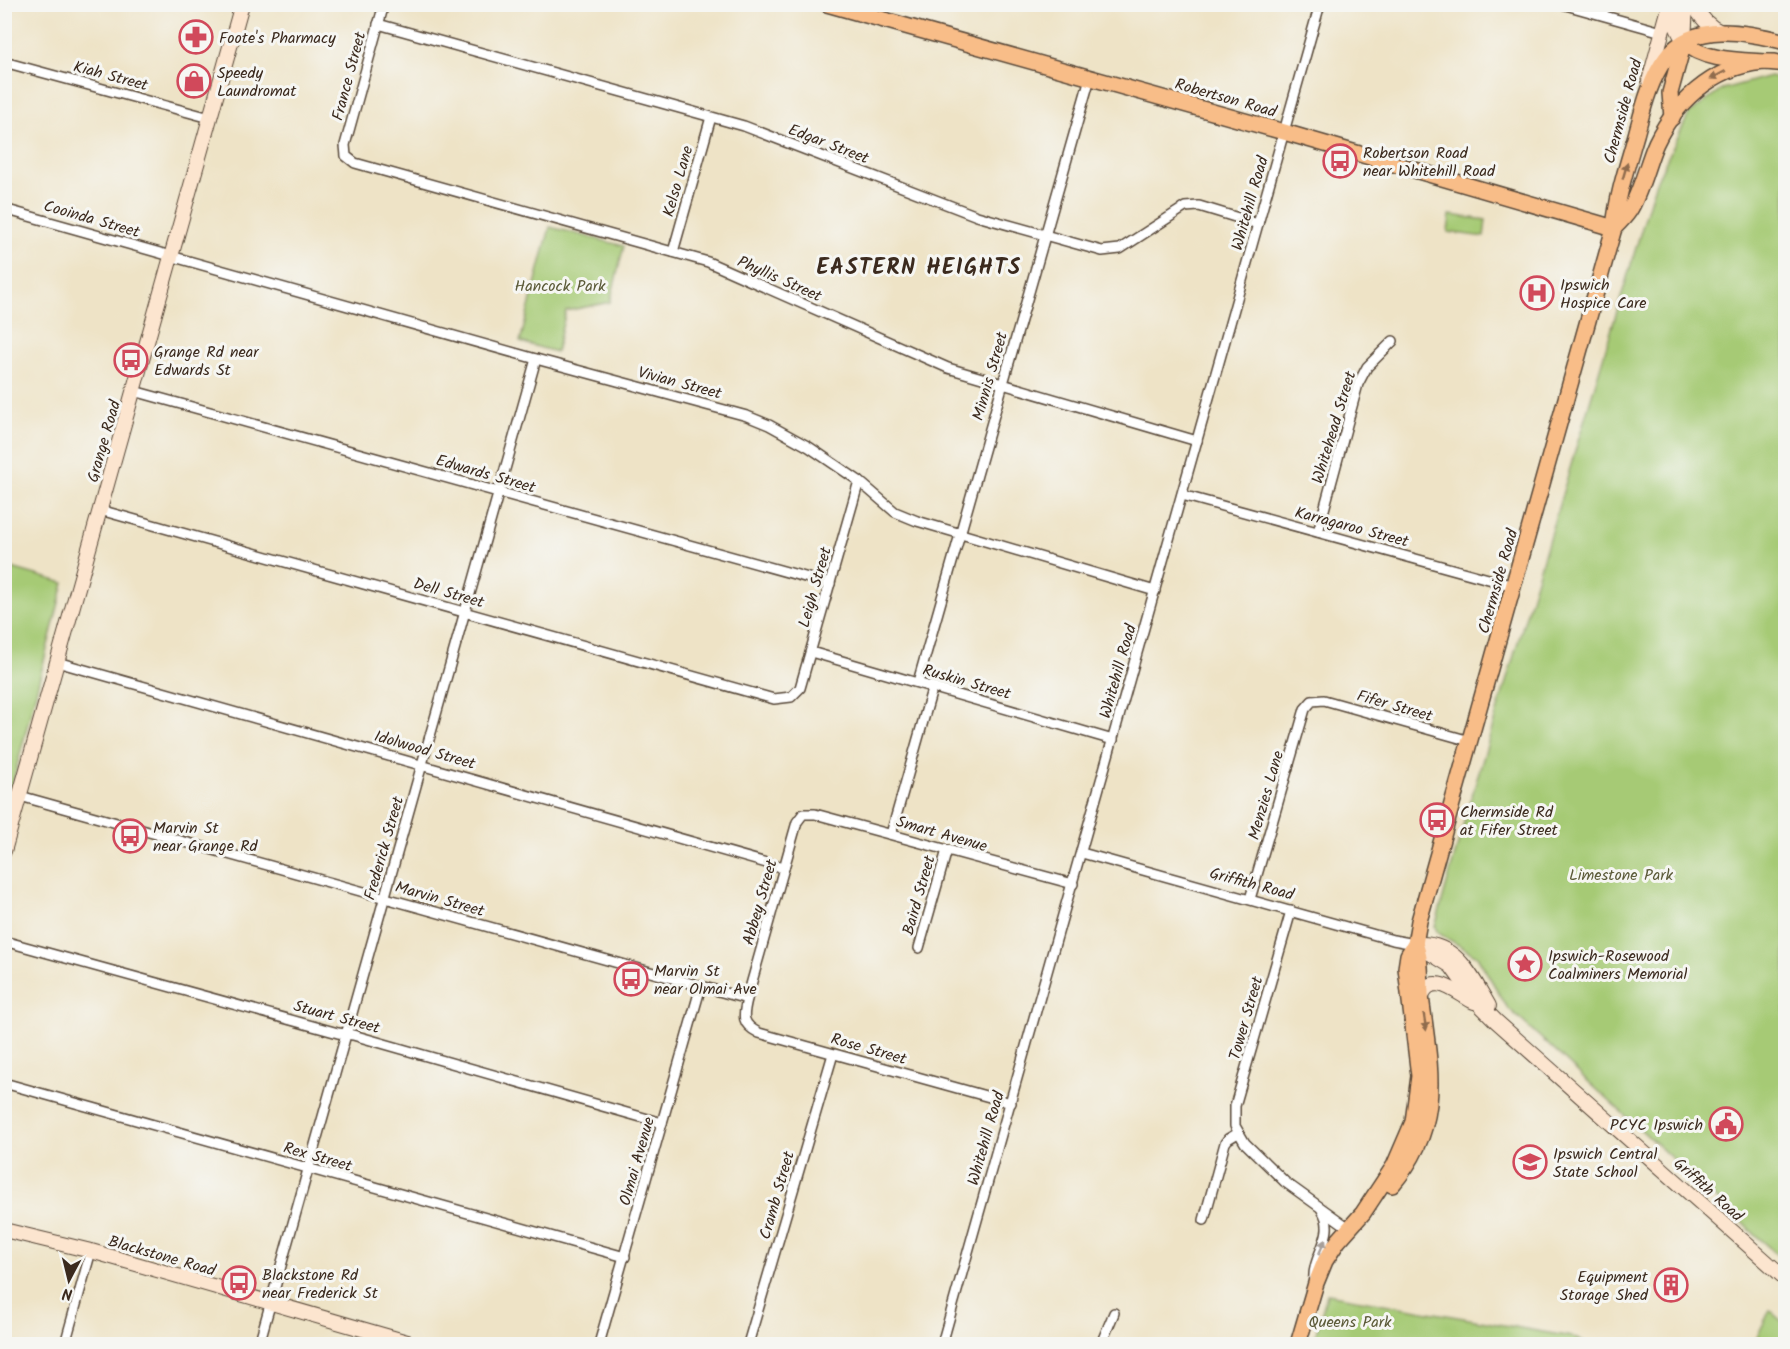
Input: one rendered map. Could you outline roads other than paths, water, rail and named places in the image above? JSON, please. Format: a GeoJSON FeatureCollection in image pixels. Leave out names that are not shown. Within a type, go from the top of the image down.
{"type":"FeatureCollection","features":[{"type":"Feature","properties":{"kind":"main road","name":"Grange Road"},"geometry":{"type":"LineString","coordinates":[[4,851],[242,4]]}},
{"type":"Feature","properties":{"kind":"main road","name":"Robertson Road"},"geometry":{"type":"LineString","coordinates":[[827,4],[1284,132],[1614,228]]}},
{"type":"Feature","properties":{"kind":"main road","name":"Chermside Road"},"geometry":{"type":"LineString","coordinates":[[1363,1213],[1399,1157],[1415,1114],[1419,1086],[1418,1064],[1406,968],[1407,955],[1414,944],[1614,228],[1616,203],[1670,4]]}},
{"type":"Feature","properties":{"kind":"main road"},"geometry":{"type":"LineString","coordinates":[[1676,4],[1675,24],[1684,42],[1692,50],[1716,57],[1780,63]]}},
{"type":"Feature","properties":{"kind":"main road"},"geometry":{"type":"LineString","coordinates":[[1670,120],[1670,93],[1684,42],[1686,4]]}},
{"type":"Feature","properties":{"kind":"main road"},"geometry":{"type":"LineString","coordinates":[[1693,4],[1712,28],[1721,32]]}},
{"type":"Feature","properties":{"kind":"main road"},"geometry":{"type":"LineString","coordinates":[[1643,109],[1660,66],[1673,50],[1684,42],[1704,34],[1737,31],[1785,42]]}},
{"type":"Feature","properties":{"kind":"main road","name":"Chermside Road"},"geometry":{"type":"LineString","coordinates":[[1614,228],[1630,210],[1656,143],[1670,120],[1689,97],[1712,78],[1740,66],[1780,63]]}},
{"type":"Feature","properties":{"kind":"main road","name":"Chermside Road"},"geometry":{"type":"LineString","coordinates":[[1298,1344],[1315,1287],[1329,1255],[1349,1228],[1402,1173],[1425,1124],[1431,1071],[1421,998],[1419,955],[1414,944]]}},
{"type":"Feature","properties":{"kind":"main road","name":"Griffith Road"},"geometry":{"type":"LineString","coordinates":[[1414,944],[1451,966],[1481,1006],[1503,1028],[1785,1279]]}},
{"type":"Feature","properties":{"kind":"main road","name":"Griffith Road"},"geometry":{"type":"LineString","coordinates":[[1414,944],[1438,946],[1460,960],[1471,974],[1503,1028]]}},
{"type":"Feature","properties":{"kind":"main road"},"geometry":{"type":"LineString","coordinates":[[1421,998],[1430,987],[1443,985],[1453,988],[1481,1006]]}},
{"type":"Feature","properties":{"kind":"main road","name":"Blackstone Road"},"geometry":{"type":"LineString","coordinates":[[4,1230],[91,1251],[414,1344]]}},
{"type":"Feature","properties":{"kind":"street","name":"France Street"},"geometry":{"type":"LineString","coordinates":[[346,156],[345,145],[384,4]]}},
{"type":"Feature","properties":{"kind":"street","name":"Whitehill Road"},"geometry":{"type":"LineString","coordinates":[[942,1344],[1320,4]]}},
{"type":"Feature","properties":{"kind":"street"},"geometry":{"type":"LineString","coordinates":[[1562,4],[1662,32]]}},
{"type":"Feature","properties":{"kind":"street","name":"Edgar Street"},"geometry":{"type":"LineString","coordinates":[[378,24],[744,126],[977,216],[1102,250],[1120,249],[1185,207],[1198,206],[1258,224]]}},
{"type":"Feature","properties":{"kind":"street","name":"Kiah Street"},"geometry":{"type":"LineString","coordinates":[[4,62],[210,118]]}},
{"type":"Feature","properties":{"kind":"street","name":"Minnis Street"},"geometry":{"type":"LineString","coordinates":[[918,682],[1090,78]]}},
{"type":"Feature","properties":{"kind":"street","name":"Kelso Lane"},"geometry":{"type":"LineString","coordinates":[[673,252],[711,117]]}},
{"type":"Feature","properties":{"kind":"street","name":"Phyllis Street"},"geometry":{"type":"LineString","coordinates":[[346,156],[355,163],[708,262],[948,368],[1197,441]]}},
{"type":"Feature","properties":{"kind":"street","name":"Cooinda Street"},"geometry":{"type":"LineString","coordinates":[[4,209],[171,256]]}},
{"type":"Feature","properties":{"kind":"street","name":"Vivian Street"},"geometry":{"type":"LineString","coordinates":[[171,256],[747,416],[809,447],[859,481],[894,512],[917,521],[1155,591]]}},
{"type":"Feature","properties":{"kind":"street","name":"Whitehead Street"},"geometry":{"type":"LineString","coordinates":[[1318,532],[1358,384],[1367,367],[1393,341]]}},
{"type":"Feature","properties":{"kind":"street","name":"Frederick Street"},"geometry":{"type":"LineString","coordinates":[[259,1344],[536,359]]}},
{"type":"Feature","properties":{"kind":"street","name":"Edwards Street"},"geometry":{"type":"LineString","coordinates":[[134,391],[830,584]]}},
{"type":"Feature","properties":{"kind":"street","name":"Leigh Street"},"geometry":{"type":"LineString","coordinates":[[791,697],[800,688],[859,481]]}},
{"type":"Feature","properties":{"kind":"street","name":"Karragaroo Street"},"geometry":{"type":"LineString","coordinates":[[1182,495],[1514,586]]}},
{"type":"Feature","properties":{"kind":"street","name":"Dell Street"},"geometry":{"type":"LineString","coordinates":[[100,510],[774,699],[791,697]]}},
{"type":"Feature","properties":{"kind":"street","name":"Ruskin Street"},"geometry":{"type":"LineString","coordinates":[[811,652],[1113,740]]}},
{"type":"Feature","properties":{"kind":"street","name":"Idolwood Street"},"geometry":{"type":"LineString","coordinates":[[57,662],[784,868]]}},
{"type":"Feature","properties":{"kind":"street"},"geometry":{"type":"LineString","coordinates":[[891,834],[933,686]]}},
{"type":"Feature","properties":{"kind":"street","name":"Fifer Street"},"geometry":{"type":"LineString","coordinates":[[1312,701],[1324,700],[1470,741]]}},
{"type":"Feature","properties":{"kind":"street","name":"Menzies Lane"},"geometry":{"type":"LineString","coordinates":[[1250,900],[1305,709],[1312,701]]}},
{"type":"Feature","properties":{"kind":"street","name":"Marvin Street"},"geometry":{"type":"LineString","coordinates":[[20,796],[747,999]]}},
{"type":"Feature","properties":{"kind":"street","name":"Smart Avenue"},"geometry":{"type":"LineString","coordinates":[[803,814],[815,814],[1073,884]]}},
{"type":"Feature","properties":{"kind":"street","name":"Abbey Street"},"geometry":{"type":"LineString","coordinates":[[747,999],[797,822],[803,814]]}},
{"type":"Feature","properties":{"kind":"street","name":"Baird Street"},"geometry":{"type":"LineString","coordinates":[[919,948],[947,850]]}},
{"type":"Feature","properties":{"kind":"street","name":"Griffith Road"},"geometry":{"type":"LineString","coordinates":[[1082,853],[1414,944]]}},
{"type":"Feature","properties":{"kind":"street","name":"Tower Street"},"geometry":{"type":"LineString","coordinates":[[1238,1133],[1234,1121],[1235,1106],[1291,910]]}},
{"type":"Feature","properties":{"kind":"street","name":"Stuart Street"},"geometry":{"type":"LineString","coordinates":[[4,941],[662,1123]]}},
{"type":"Feature","properties":{"kind":"street","name":"Olmai Avenue"},"geometry":{"type":"LineString","coordinates":[[599,1344],[701,986]]}},
{"type":"Feature","properties":{"kind":"street","name":"Rose Street"},"geometry":{"type":"LineString","coordinates":[[747,999],[743,1014],[753,1029],[833,1054],[1011,1103]]}},
{"type":"Feature","properties":{"kind":"street","name":"Cramb Street"},"geometry":{"type":"LineString","coordinates":[[748,1344],[833,1054]]}},
{"type":"Feature","properties":{"kind":"street","name":"Rex Street"},"geometry":{"type":"LineString","coordinates":[[4,1083],[624,1257]]}},
{"type":"Feature","properties":{"kind":"street"},"geometry":{"type":"LineString","coordinates":[[1204,1220],[1225,1143],[1228,1138],[1238,1133],[1273,1172],[1349,1228]]}},
{"type":"Feature","properties":{"kind":"street"},"geometry":{"type":"LineString","coordinates":[[1315,1287],[1314,1266],[1327,1236],[1328,1227],[1326,1216],[1321,1208]]}},
{"type":"Feature","properties":{"kind":"street"},"geometry":{"type":"LineString","coordinates":[[65,1344],[91,1251]]}},
{"type":"Feature","properties":{"kind":"street"},"geometry":{"type":"LineString","coordinates":[[1101,1344],[1114,1313]]}},
{"type":"Feature","properties":{"kind":"place","name":"Foote's Pharmacy"},"geometry":{"type":"Point","coordinates":[196,37]}},
{"type":"Feature","properties":{"kind":"place","name":"Speedy Laundromat"},"geometry":{"type":"Point","coordinates":[194,81]}},
{"type":"Feature","properties":{"kind":"place","name":"Robertson Road near Whitehill Road"},"geometry":{"type":"Point","coordinates":[1340,161]}},
{"type":"Feature","properties":{"kind":"place","name":"Ipswich Hospice Care"},"geometry":{"type":"Point","coordinates":[1537,293]}},
{"type":"Feature","properties":{"kind":"place","name":"Grange Rd near Edwards St"},"geometry":{"type":"Point","coordinates":[131,360]}},
{"type":"Feature","properties":{"kind":"place","name":"Chermside Rd at Fifer Street"},"geometry":{"type":"Point","coordinates":[1437,820]}},
{"type":"Feature","properties":{"kind":"place","name":"Marvin St near Grange Rd"},"geometry":{"type":"Point","coordinates":[130,836]}},
{"type":"Feature","properties":{"kind":"place","name":"Ipswich-Rosewood Coalminers Memorial"},"geometry":{"type":"Point","coordinates":[1525,964]}},
{"type":"Feature","properties":{"kind":"place","name":"Marvin St near Olmai Ave"},"geometry":{"type":"Point","coordinates":[631,979]}},
{"type":"Feature","properties":{"kind":"place","name":"PCYC Ipswich"},"geometry":{"type":"Point","coordinates":[1726,1124]}},
{"type":"Feature","properties":{"kind":"place","name":"Ipswich Central State School"},"geometry":{"type":"Point","coordinates":[1530,1162]}},
{"type":"Feature","properties":{"kind":"place","name":"Blackstone Rd near Frederick St"},"geometry":{"type":"Point","coordinates":[239,1283]}},
{"type":"Feature","properties":{"kind":"place","name":"Equipment Storage Shed"},"geometry":{"type":"Point","coordinates":[1671,1285]}},
{"type":"Feature","properties":{"kind":"district","name":"EASTERN HEIGHTS"},"geometry":{"type":"Point","coordinates":[919,266]}},
{"type":"Feature","properties":{"kind":"park label","name":"Hancock Park"},"geometry":{"type":"Point","coordinates":[560,285]}},
{"type":"Feature","properties":{"kind":"park label","name":"Limestone Park"},"geometry":{"type":"Point","coordinates":[1621,874]}},
{"type":"Feature","properties":{"kind":"park label","name":"Queens Park"},"geometry":{"type":"Point","coordinates":[1350,1321]}}]}
